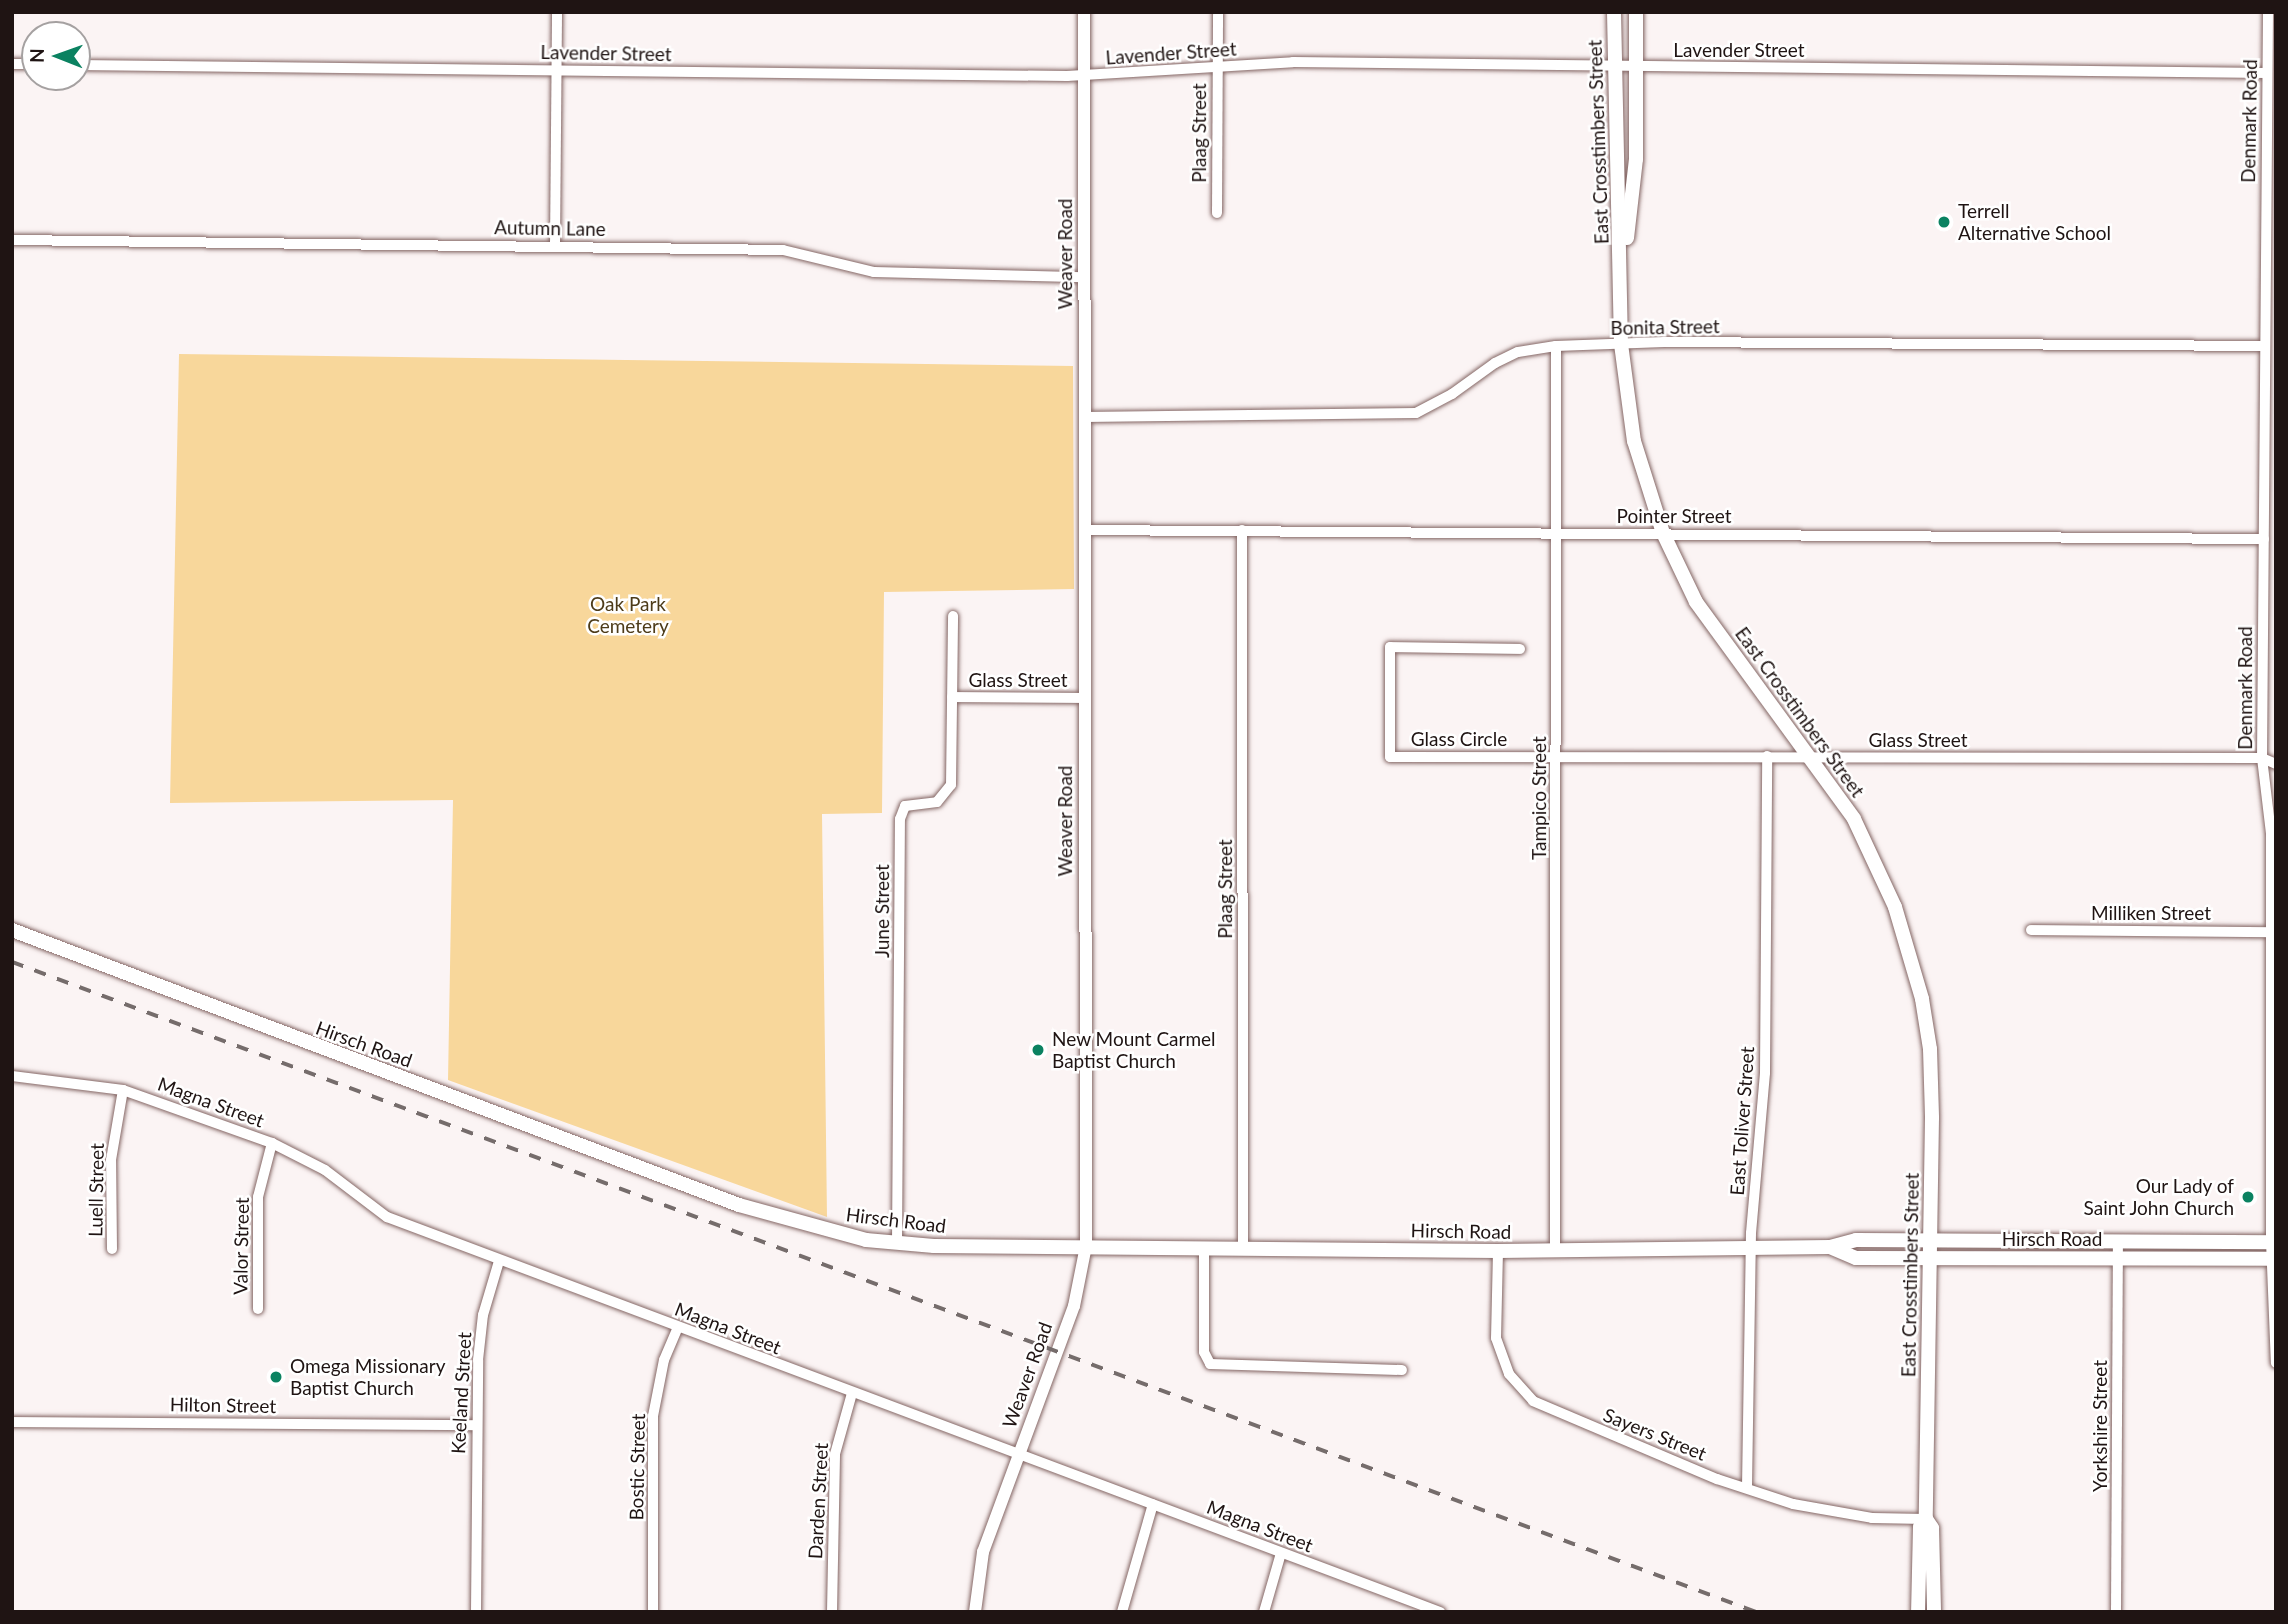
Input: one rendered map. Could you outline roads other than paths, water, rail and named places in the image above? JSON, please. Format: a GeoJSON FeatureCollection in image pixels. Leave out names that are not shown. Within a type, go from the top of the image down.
{"type":"FeatureCollection","features":[{"type":"Feature","properties":{"kind":"main road","name":"East Crosstimbers Street"},"geometry":{"type":"LineString","coordinates":[[1614,12],[1613,67],[1623,270],[1621,344],[1634,441],[1663,533],[1696,602],[1813,758],[1854,819],[1895,906],[1922,999],[1930,1049],[1926,1519],[1932,1528],[1934,1612]]}},
{"type":"Feature","properties":{"kind":"main road","name":"East Crosstimbers Street"},"geometry":{"type":"LineString","coordinates":[[1623,270],[1636,159],[1636,12]]}},
{"type":"Feature","properties":{"kind":"main road","name":"Hirsch Road"},"geometry":{"type":"LineString","coordinates":[[12,930],[739,1205],[818,1229],[897,1242],[1204,1249],[1498,1251],[1830,1247],[1856,1240],[2273,1241]]}},
{"type":"Feature","properties":{"kind":"main road","name":"Hirsch Road"},"geometry":{"type":"LineString","coordinates":[[1830,1247],[1856,1258],[2275,1259]]}},
{"type":"Feature","properties":{"kind":"main road","name":"East Crosstimbers Street"},"geometry":{"type":"LineString","coordinates":[[1918,1612],[1920,1527],[1926,1519]]}},
{"type":"Feature","properties":{"kind":"street"},"geometry":{"type":"LineString","coordinates":[[555,245],[557,12]]}},
{"type":"Feature","properties":{"kind":"street","name":"Weaver Road"},"geometry":{"type":"LineString","coordinates":[[975,1612],[983,1552],[1074,1306],[1086,1246],[1084,12]]}},
{"type":"Feature","properties":{"kind":"street","name":"Plaag Street"},"geometry":{"type":"LineString","coordinates":[[1217,12],[1217,213]]}},
{"type":"Feature","properties":{"kind":"street","name":"Denmark Road"},"geometry":{"type":"LineString","coordinates":[[2268,12],[2262,758],[2271,834],[2276,1363]]}},
{"type":"Feature","properties":{"kind":"street","name":"Lavender Street"},"geometry":{"type":"LineString","coordinates":[[91,65],[1083,76],[1293,62],[2267,73]]}},
{"type":"Feature","properties":{"kind":"street","name":"Autumn Lane"},"geometry":{"type":"LineString","coordinates":[[12,240],[783,250],[874,272],[1084,277]]}},
{"type":"Feature","properties":{"kind":"street","name":"Bonita Street"},"geometry":{"type":"LineString","coordinates":[[1084,417],[1416,412],[1452,394],[1495,363],[1518,352],[1556,346],[2264,346]]}},
{"type":"Feature","properties":{"kind":"street","name":"Tampico Street"},"geometry":{"type":"LineString","coordinates":[[1555,1250],[1556,346]]}},
{"type":"Feature","properties":{"kind":"street"},"geometry":{"type":"LineString","coordinates":[[2264,450],[2276,450]]}},
{"type":"Feature","properties":{"kind":"street","name":"Pointer Street"},"geometry":{"type":"LineString","coordinates":[[1084,530],[2264,539]]}},
{"type":"Feature","properties":{"kind":"street","name":"Plaag Street"},"geometry":{"type":"LineString","coordinates":[[1242,530],[1243,1248]]}},
{"type":"Feature","properties":{"kind":"street","name":"June Street"},"geometry":{"type":"LineString","coordinates":[[897,1242],[900,819],[905,806],[937,802],[948,794],[953,616]]}},
{"type":"Feature","properties":{"kind":"street","name":"Glass Circle"},"geometry":{"type":"LineString","coordinates":[[1520,649],[1390,647],[1390,757],[1557,756]]}},
{"type":"Feature","properties":{"kind":"street","name":"Glass Street"},"geometry":{"type":"LineString","coordinates":[[952,697],[1084,698]]}},
{"type":"Feature","properties":{"kind":"street","name":"Glass Street"},"geometry":{"type":"LineString","coordinates":[[1557,756],[2262,758],[2276,764]]}},
{"type":"Feature","properties":{"kind":"street","name":"East Toliver Street"},"geometry":{"type":"LineString","coordinates":[[1747,1487],[1751,1247],[1765,1073],[1767,756]]}},
{"type":"Feature","properties":{"kind":"street","name":"Milliken Street"},"geometry":{"type":"LineString","coordinates":[[2031,930],[2270,932]]}},
{"type":"Feature","properties":{"kind":"street","name":"Magna Street"},"geometry":{"type":"LineString","coordinates":[[12,1076],[124,1090],[272,1143],[325,1170],[387,1217],[1440,1612]]}},
{"type":"Feature","properties":{"kind":"street","name":"Luell Street"},"geometry":{"type":"LineString","coordinates":[[112,1249],[111,1160],[124,1090]]}},
{"type":"Feature","properties":{"kind":"street","name":"Valor Street"},"geometry":{"type":"LineString","coordinates":[[257,1309],[257,1197],[272,1143]]}},
{"type":"Feature","properties":{"kind":"street","name":"Yorkshire Street"},"geometry":{"type":"LineString","coordinates":[[2116,1612],[2118,1241]]}},
{"type":"Feature","properties":{"kind":"street"},"geometry":{"type":"LineString","coordinates":[[1204,1249],[1204,1352],[1210,1364],[1402,1370]]}},
{"type":"Feature","properties":{"kind":"street","name":"Sayers Street"},"geometry":{"type":"LineString","coordinates":[[1498,1251],[1496,1338],[1520,1389],[1552,1412],[1747,1487],[1826,1512],[1926,1519]]}},
{"type":"Feature","properties":{"kind":"street","name":"Keeland Street"},"geometry":{"type":"LineString","coordinates":[[476,1612],[475,1425],[480,1335],[499,1261]]}},
{"type":"Feature","properties":{"kind":"street","name":"Bostic Street"},"geometry":{"type":"LineString","coordinates":[[653,1612],[653,1416],[664,1360],[678,1327]]}},
{"type":"Feature","properties":{"kind":"street","name":"Darden Street"},"geometry":{"type":"LineString","coordinates":[[832,1612],[835,1454],[852,1393]]}},
{"type":"Feature","properties":{"kind":"street","name":"Hilton Street"},"geometry":{"type":"LineString","coordinates":[[12,1422],[475,1425]]}},
{"type":"Feature","properties":{"kind":"street"},"geometry":{"type":"LineString","coordinates":[[1122,1612],[1153,1504]]}},
{"type":"Feature","properties":{"kind":"street"},"geometry":{"type":"LineString","coordinates":[[1264,1612],[1281,1553]]}},
{"type":"Feature","properties":{"kind":"railway"},"geometry":{"type":"LineString","coordinates":[[12,962],[1756,1612]]}},
{"type":"Feature","properties":{"kind":"place","name":"Terrell Alternative School"},"geometry":{"type":"Point","coordinates":[1944,222]}},
{"type":"Feature","properties":{"kind":"place","name":"New Mount Carmel Baptist Church"},"geometry":{"type":"Point","coordinates":[1038,1050]}},
{"type":"Feature","properties":{"kind":"place","name":"Our Lady of Saint John Church"},"geometry":{"type":"Point","coordinates":[2248,1197]}},
{"type":"Feature","properties":{"kind":"place","name":"Omega Missionary Baptist Church"},"geometry":{"type":"Point","coordinates":[276,1377]}},
{"type":"Feature","properties":{"kind":"park label","name":"Oak Park Cemetery"},"geometry":{"type":"Point","coordinates":[628,615]}}]}
